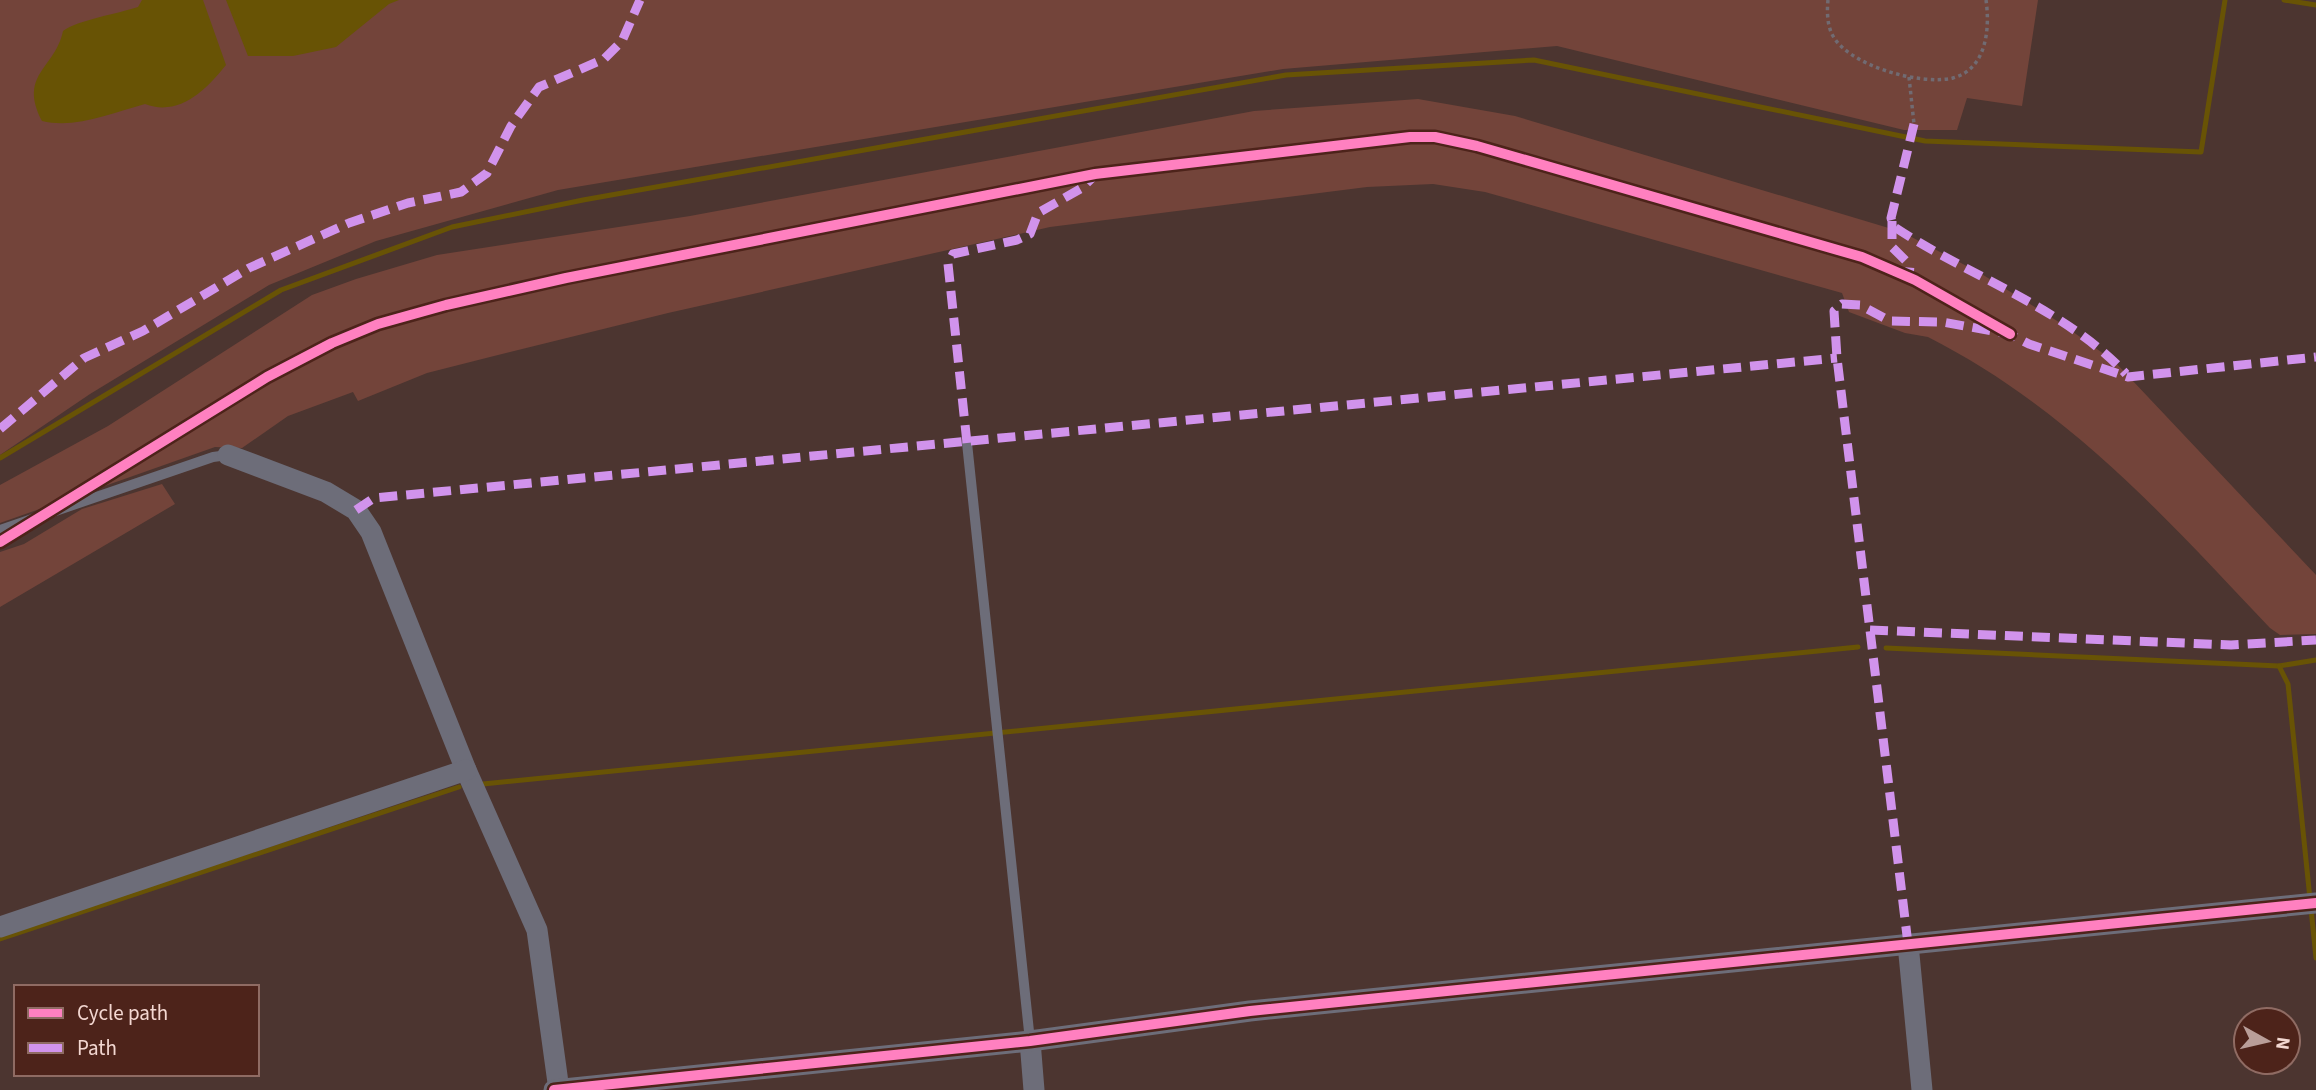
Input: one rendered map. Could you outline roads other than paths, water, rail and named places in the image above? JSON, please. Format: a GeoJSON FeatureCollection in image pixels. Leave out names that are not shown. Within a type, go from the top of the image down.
{"type":"FeatureCollection","features":[{"type":"Feature","properties":{"kind":"street"},"geometry":{"type":"LineString","coordinates":[[228,455],[326,492],[356,510],[371,531],[466,770],[537,930],[557,1089],[1030,1041],[1251,1011],[2316,903]]}},
{"type":"Feature","properties":{"kind":"street"},"geometry":{"type":"LineString","coordinates":[[0,927],[466,770]]}},
{"type":"Feature","properties":{"kind":"street"},"geometry":{"type":"LineString","coordinates":[[1908,944],[1922,1090]]}},
{"type":"Feature","properties":{"kind":"street"},"geometry":{"type":"LineString","coordinates":[[1030,1041],[1034,1090]]}},
{"type":"Feature","properties":{"kind":"lane"},"geometry":{"type":"LineString","coordinates":[[967,443],[1030,1041]]}},
{"type":"Feature","properties":{"kind":"lane"},"geometry":{"type":"LineString","coordinates":[[0,530],[213,457],[228,455]]}},
{"type":"Feature","properties":{"kind":"waterway"},"geometry":{"type":"LineString","coordinates":[[0,458],[281,290],[452,227],[583,200],[1286,75],[1534,60],[1925,141],[2201,152],[2225,0]]}},
{"type":"Feature","properties":{"kind":"waterway"},"geometry":{"type":"LineString","coordinates":[[2284,0],[2316,5]]}},
{"type":"Feature","properties":{"kind":"waterway"},"geometry":{"type":"LineString","coordinates":[[483,784],[1858,647]]}},
{"type":"Feature","properties":{"kind":"waterway"},"geometry":{"type":"LineString","coordinates":[[1886,648],[2279,666],[2316,660]]}},
{"type":"Feature","properties":{"kind":"waterway"},"geometry":{"type":"LineString","coordinates":[[2279,666],[2288,684],[2310,899]]}},
{"type":"Feature","properties":{"kind":"waterway"},"geometry":{"type":"LineString","coordinates":[[0,939],[459,787]]}},
{"type":"Feature","properties":{"kind":"waterway"},"geometry":{"type":"LineString","coordinates":[[2311,909],[2316,958]]}}]}
